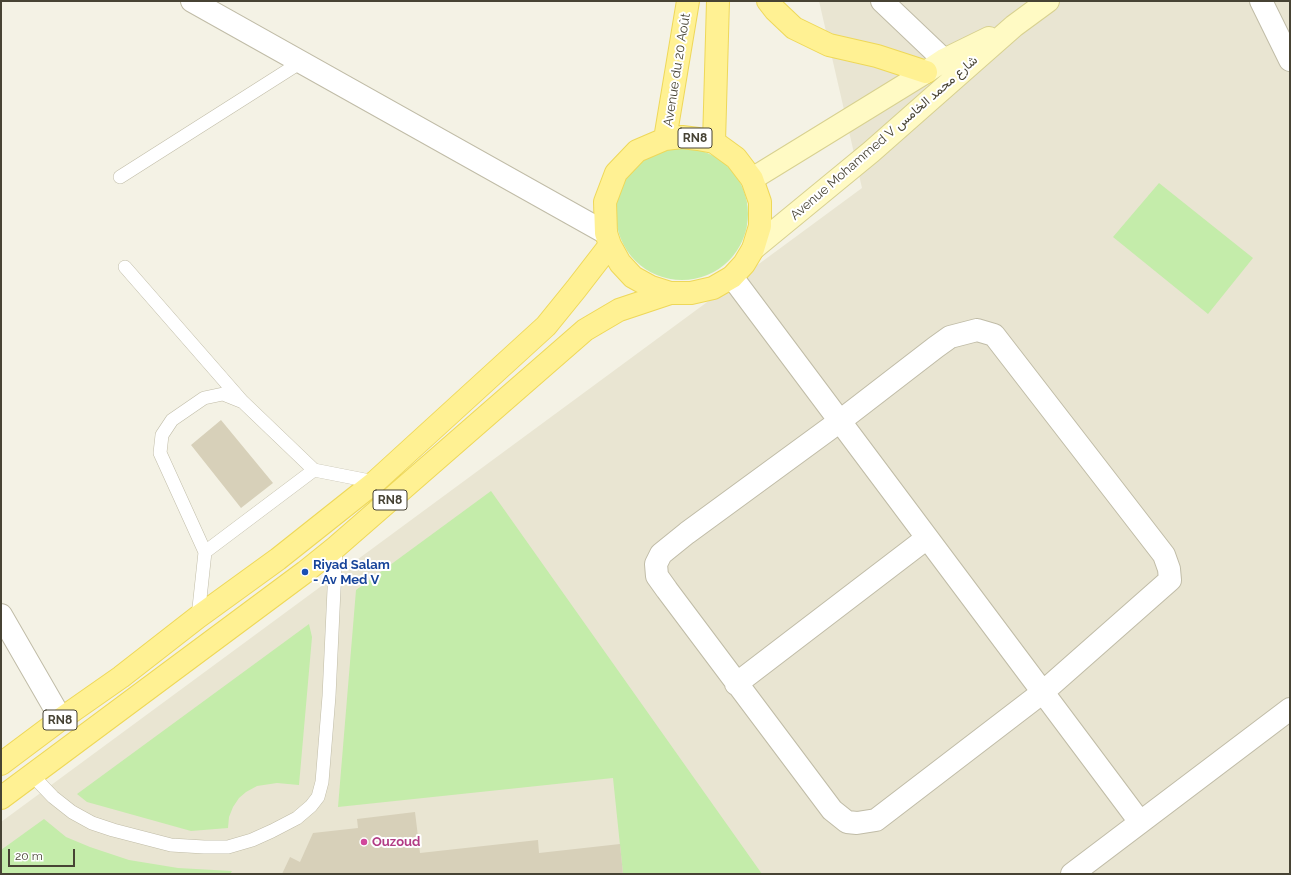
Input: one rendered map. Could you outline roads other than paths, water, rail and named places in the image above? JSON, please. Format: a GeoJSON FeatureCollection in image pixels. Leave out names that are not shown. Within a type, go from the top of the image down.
{"type":"FeatureCollection","features":[{"type":"Feature","properties":{"kind":"main road","name":"Avenue du 20 Août"},"geometry":{"type":"LineString","coordinates":[[665,139],[688,1]]}},
{"type":"Feature","properties":{"kind":"main road","name":"RN8"},"geometry":{"type":"LineString","coordinates":[[714,142],[718,1]]}},
{"type":"Feature","properties":{"kind":"main road"},"geometry":{"type":"LineString","coordinates":[[768,1],[775,10],[794,28],[829,45],[877,56],[926,72]]}},
{"type":"Feature","properties":{"kind":"main road","name":"Avenue Mohammed V شارع محمد الخامس"},"geometry":{"type":"LineString","coordinates":[[753,250],[871,152],[1014,26],[1048,1]]}},
{"type":"Feature","properties":{"kind":"main road","name":"Avenue Mohammed V شارع محمد الخامس"},"geometry":{"type":"LineString","coordinates":[[752,179],[944,60],[1014,26]]}},
{"type":"Feature","properties":{"kind":"main road","name":"RN8"},"geometry":{"type":"LineString","coordinates":[[682,137],[714,142],[736,158],[752,179],[760,202],[760,226],[753,250],[744,264],[732,277],[713,288],[692,293],[670,293],[651,287],[634,277],[620,263],[608,239],[605,202],[616,173],[637,151],[665,139],[682,137]]}},
{"type":"Feature","properties":{"kind":"main road","name":"RN8"},"geometry":{"type":"LineString","coordinates":[[1,764],[61,719],[121,677],[198,617],[278,559],[375,482],[546,326],[576,289],[608,239]]}},
{"type":"Feature","properties":{"kind":"main road","name":"RN8"},"geometry":{"type":"LineString","coordinates":[[1,798],[305,572],[336,547],[585,330],[619,310],[670,293]]}},
{"type":"Feature","properties":{"kind":"street"},"geometry":{"type":"LineString","coordinates":[[192,1],[608,239]]}},
{"type":"Feature","properties":{"kind":"street"},"geometry":{"type":"LineString","coordinates":[[882,1],[944,60]]}},
{"type":"Feature","properties":{"kind":"street"},"geometry":{"type":"LineString","coordinates":[[1261,1],[1290,60]]}},
{"type":"Feature","properties":{"kind":"street"},"geometry":{"type":"LineString","coordinates":[[732,277],[1140,822]]}},
{"type":"Feature","properties":{"kind":"street"},"geometry":{"type":"LineString","coordinates":[[976,330],[994,335],[1164,555],[1169,568],[1170,580],[1043,692],[876,820],[857,823],[847,822],[832,810],[667,590],[657,576],[656,564],[661,554],[687,533],[840,421],[950,337],[976,330]]}},
{"type":"Feature","properties":{"kind":"street"},"geometry":{"type":"LineString","coordinates":[[736,684],[927,538]]}},
{"type":"Feature","properties":{"kind":"street"},"geometry":{"type":"LineString","coordinates":[[1,616],[61,719]]}},
{"type":"Feature","properties":{"kind":"street"},"geometry":{"type":"LineString","coordinates":[[1072,874],[1290,709]]}},
{"type":"Feature","properties":{"kind":"lane"},"geometry":{"type":"LineString","coordinates":[[120,177],[301,62]]}},
{"type":"Feature","properties":{"kind":"lane"},"geometry":{"type":"LineString","coordinates":[[125,267],[243,402],[314,470],[375,482]]}},
{"type":"Feature","properties":{"kind":"lane"},"geometry":{"type":"LineString","coordinates":[[198,617],[205,552],[160,453],[162,435],[172,420],[204,398],[223,394],[243,402]]}},
{"type":"Feature","properties":{"kind":"lane"},"geometry":{"type":"LineString","coordinates":[[205,552],[314,470]]}},
{"type":"Feature","properties":{"kind":"lane"},"geometry":{"type":"LineString","coordinates":[[32,775],[53,798],[72,812],[92,823],[171,845],[228,847],[258,837],[297,818],[311,806],[318,797],[322,782],[329,696],[336,547]]}},
{"type":"Feature","properties":{"kind":"place","name":"Riyad Salam - Av Med V"},"geometry":{"type":"Point","coordinates":[305,572]}},
{"type":"Feature","properties":{"kind":"place","name":"Ouzoud"},"geometry":{"type":"Point","coordinates":[364,842]}}]}
